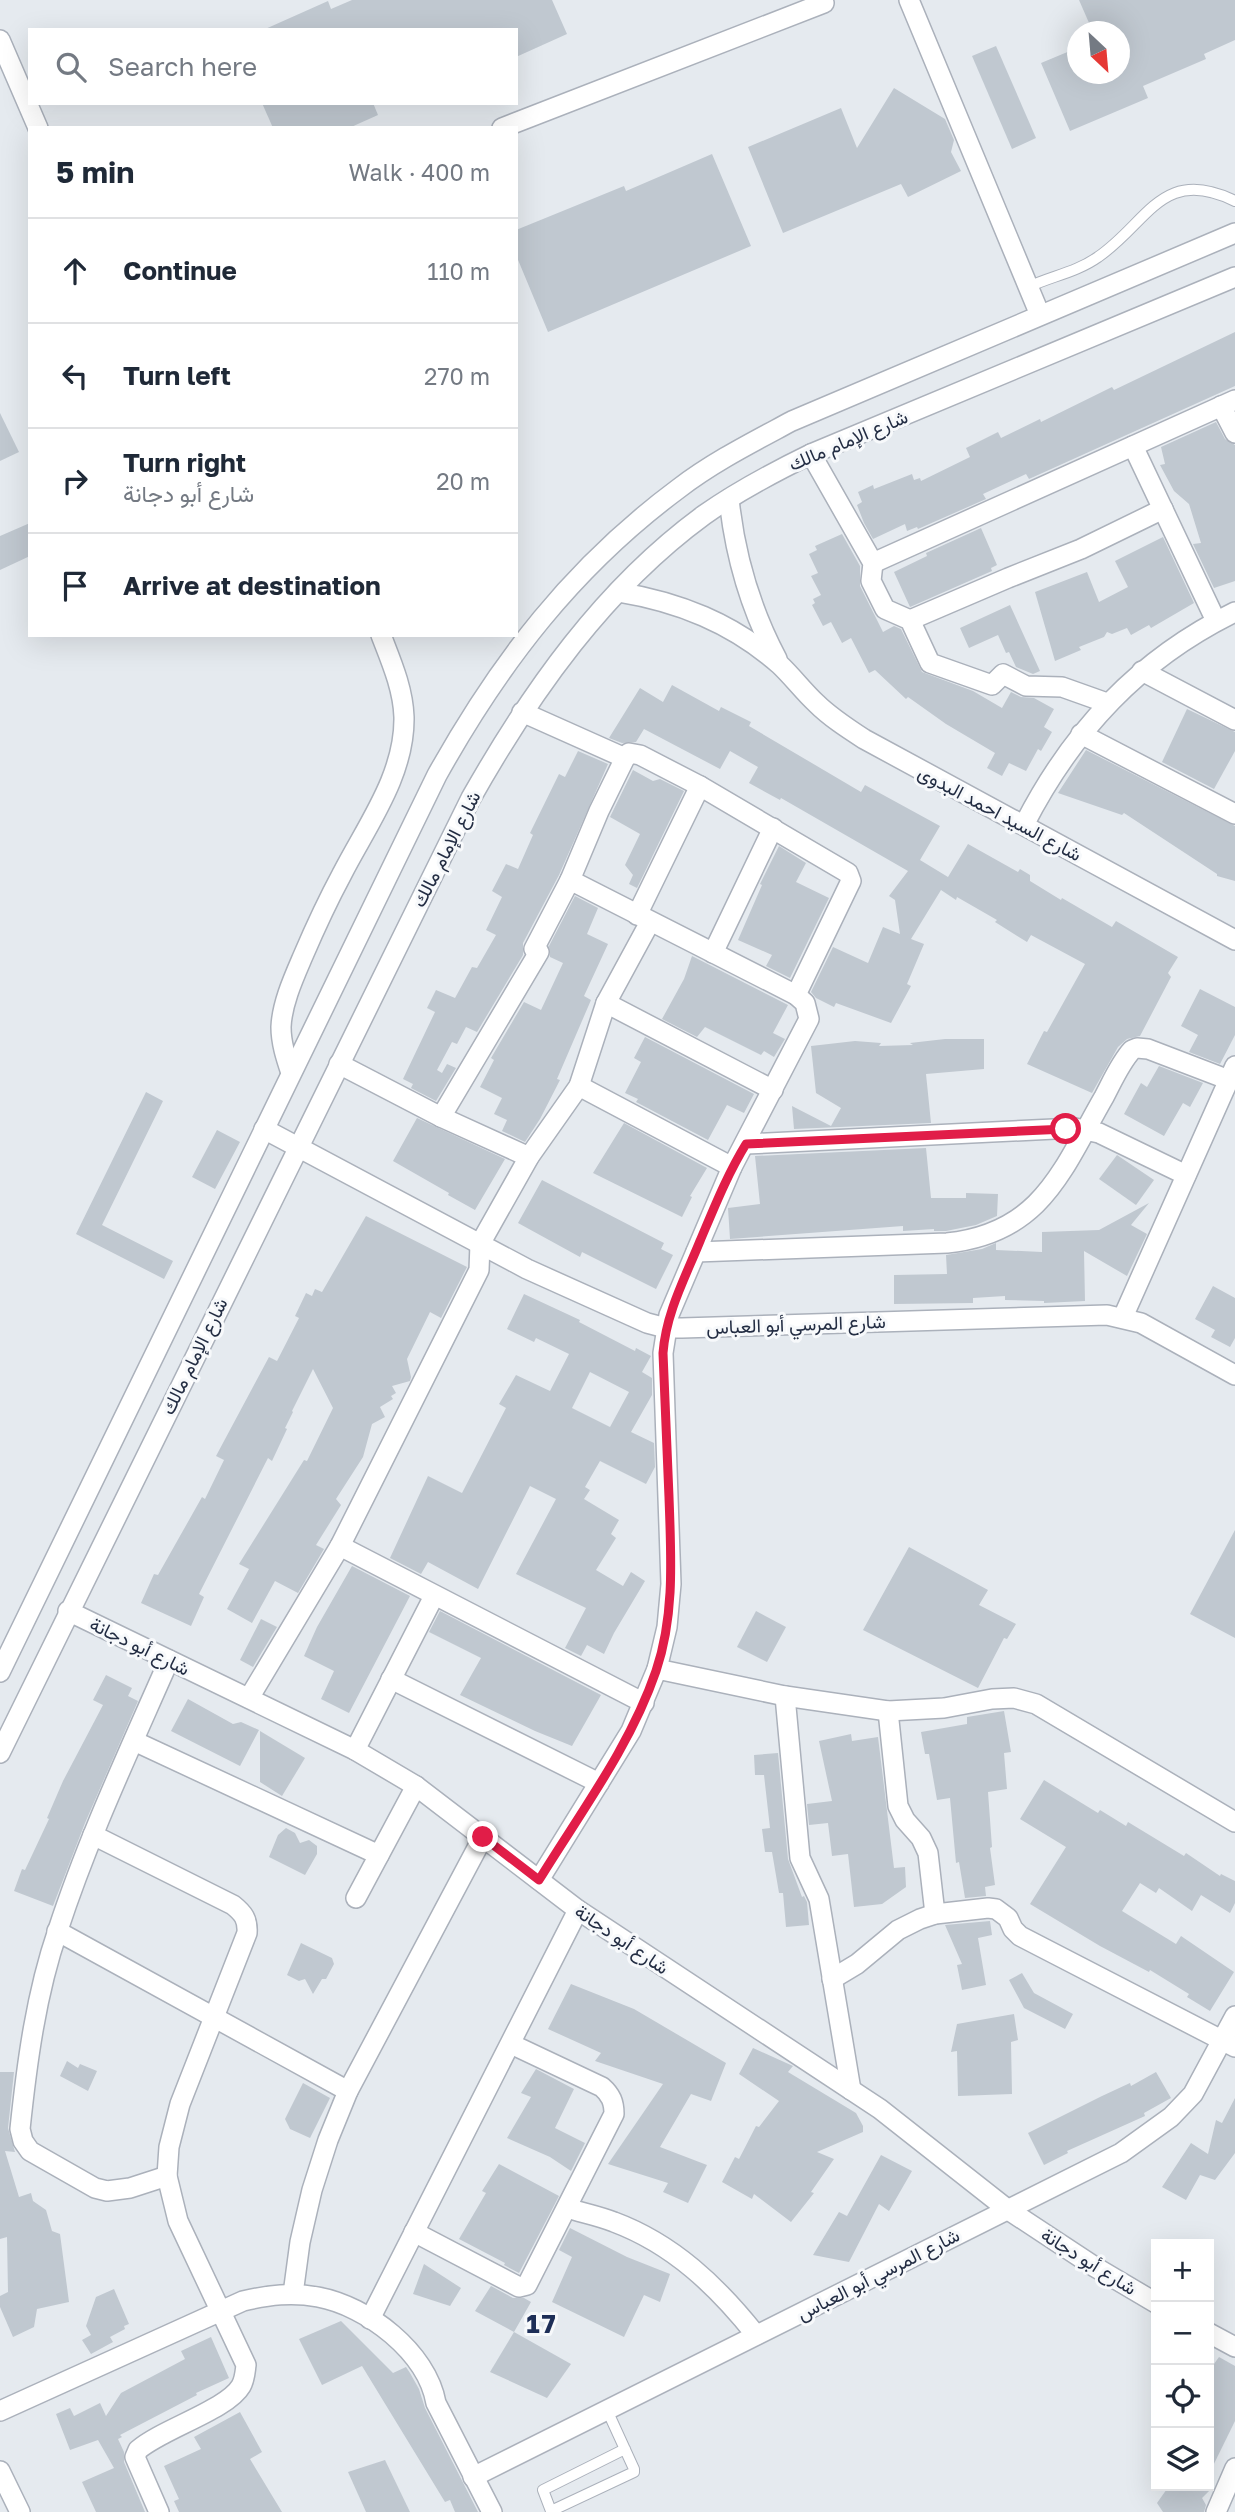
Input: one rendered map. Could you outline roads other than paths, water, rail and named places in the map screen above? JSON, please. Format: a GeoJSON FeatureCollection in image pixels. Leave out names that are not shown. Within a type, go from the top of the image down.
{"type":"FeatureCollection","features":[{"type":"Feature","properties":{"kind":"street"},"geometry":{"type":"LineString","coordinates":[[909,0],[1040,315]]}},
{"type":"Feature","properties":{"kind":"street"},"geometry":{"type":"LineString","coordinates":[[507,126],[826,1]]}},
{"type":"Feature","properties":{"kind":"street"},"geometry":{"type":"LineString","coordinates":[[0,40],[28,105]]}},
{"type":"Feature","properties":{"kind":"street"},"geometry":{"type":"LineString","coordinates":[[28,105],[37,126]]}},
{"type":"Feature","properties":{"kind":"street","name":"شارع الإمام مالك"},"geometry":{"type":"LineString","coordinates":[[0,1672],[437,775],[510,658],[538,621],[581,572],[629,527],[680,487],[734,452],[792,421],[1235,233]]}},
{"type":"Feature","properties":{"kind":"street","name":"شارع الإمام مالك"},"geometry":{"type":"LineString","coordinates":[[0,1753],[471,798],[522,712],[575,642],[618,592],[668,544],[729,499],[774,472],[811,454],[1235,277]]}},
{"type":"Feature","properties":{"kind":"street"},"geometry":{"type":"LineString","coordinates":[[873,563],[1228,403],[1235,433]]}},
{"type":"Feature","properties":{"kind":"street"},"geometry":{"type":"LineString","coordinates":[[1024,825],[1060,761],[1107,703],[1142,671],[1180,643],[1229,616],[1163,509],[1133,446]]}},
{"type":"Feature","properties":{"kind":"street"},"geometry":{"type":"LineString","coordinates":[[811,454],[873,563],[871,582],[885,609],[910,620],[930,663],[992,685],[1003,674],[1026,686],[1062,687],[1107,703]]}},
{"type":"Feature","properties":{"kind":"street","name":"شارع السيد احمد البدوى"},"geometry":{"type":"LineString","coordinates":[[729,499],[740,569],[751,602],[781,666]]}},
{"type":"Feature","properties":{"kind":"street"},"geometry":{"type":"LineString","coordinates":[[910,620],[1081,550],[1163,509]]}},
{"type":"Feature","properties":{"kind":"street","name":"شارع السيد احمد البدوى"},"geometry":{"type":"LineString","coordinates":[[618,592],[654,598],[711,619],[753,643],[781,666],[818,705],[863,739],[1235,940]]}},
{"type":"Feature","properties":{"kind":"street"},"geometry":{"type":"LineString","coordinates":[[291,1073],[282,1046],[281,1024],[292,980],[342,873],[393,778],[401,747],[404,718],[401,690],[382,637]]}},
{"type":"Feature","properties":{"kind":"street"},"geometry":{"type":"LineString","coordinates":[[1142,671],[1235,720]]}},
{"type":"Feature","properties":{"kind":"street"},"geometry":{"type":"LineString","coordinates":[[522,712],[625,758]]}},
{"type":"Feature","properties":{"kind":"street"},"geometry":{"type":"LineString","coordinates":[[1081,734],[1235,814]]}},
{"type":"Feature","properties":{"kind":"street"},"geometry":{"type":"LineString","coordinates":[[441,1116],[539,952],[534,949],[570,880],[599,811],[629,753],[640,755],[700,786],[850,877],[849,885],[796,995]]}},
{"type":"Feature","properties":{"kind":"street"},"geometry":{"type":"LineString","coordinates":[[249,1698],[340,1546],[479,1270],[480,1244],[529,1157],[579,1086],[606,1003],[700,786]]}},
{"type":"Feature","properties":{"kind":"street"},"geometry":{"type":"LineString","coordinates":[[713,953],[773,828]]}},
{"type":"Feature","properties":{"kind":"street"},"geometry":{"type":"LineString","coordinates":[[539,1880],[631,1731],[657,1669],[667,1627],[671,1584],[663,1353],[666,1328],[732,1167],[809,1019],[805,1003],[796,995],[570,880]]}},
{"type":"Feature","properties":{"kind":"street"},"geometry":{"type":"LineString","coordinates":[[606,1003],[773,1090]]}},
{"type":"Feature","properties":{"kind":"street"},"geometry":{"type":"LineString","coordinates":[[696,1252],[947,1243],[986,1236],[1004,1229],[1036,1206],[1049,1191],[1128,1055],[1137,1048],[1148,1049],[1232,1073],[1123,1317]]}},
{"type":"Feature","properties":{"kind":"street"},"geometry":{"type":"LineString","coordinates":[[339,1063],[441,1116],[529,1157]]}},
{"type":"Feature","properties":{"kind":"street"},"geometry":{"type":"LineString","coordinates":[[579,1086],[732,1167]]}},
{"type":"Feature","properties":{"kind":"street","name":"شارع المرسي أبو العباس"},"geometry":{"type":"LineString","coordinates":[[264,1129],[578,1293],[666,1328],[1107,1315],[1123,1317],[1159,1331],[1235,1374]]}},
{"type":"Feature","properties":{"kind":"street"},"geometry":{"type":"LineString","coordinates":[[746,1144],[1085,1129],[1099,1133],[1186,1175]]}},
{"type":"Feature","properties":{"kind":"street"},"geometry":{"type":"LineString","coordinates":[[340,1546],[644,1703]]}},
{"type":"Feature","properties":{"kind":"street"},"geometry":{"type":"LineString","coordinates":[[355,1750],[434,1596]]}},
{"type":"Feature","properties":{"kind":"street","name":"شارع أبو دجانة"},"geometry":{"type":"LineString","coordinates":[[68,1611],[355,1750],[416,1786],[578,1910],[880,2109],[1007,2209],[1154,2302]]}},
{"type":"Feature","properties":{"kind":"street"},"geometry":{"type":"LineString","coordinates":[[167,2176],[118,2191],[95,2188],[30,2151],[23,2141],[20,2129],[33,2029],[57,1931],[93,1835],[169,1660]]}},
{"type":"Feature","properties":{"kind":"street"},"geometry":{"type":"LineString","coordinates":[[657,1669],[785,1696],[888,1711],[944,1708],[992,1699],[1014,1698],[1036,1704],[1235,1822]]}},
{"type":"Feature","properties":{"kind":"street"},"geometry":{"type":"LineString","coordinates":[[391,1679],[599,1783]]}},
{"type":"Feature","properties":{"kind":"street"},"geometry":{"type":"LineString","coordinates":[[785,1696],[800,1858],[819,1899],[851,2090]]}},
{"type":"Feature","properties":{"kind":"street"},"geometry":{"type":"LineString","coordinates":[[888,1711],[898,1806],[905,1821],[922,1838],[928,1853],[935,1914]]}},
{"type":"Feature","properties":{"kind":"street"},"geometry":{"type":"LineString","coordinates":[[134,1741],[379,1855]]}},
{"type":"Feature","properties":{"kind":"street"},"geometry":{"type":"LineString","coordinates":[[356,1898],[416,1786]]}},
{"type":"Feature","properties":{"kind":"street"},"geometry":{"type":"LineString","coordinates":[[93,1835],[242,1912],[248,1922],[247,1933],[180,2105],[169,2147],[167,2176],[178,2221],[246,2365],[245,2375],[241,2386],[225,2401],[138,2450],[135,2457],[159,2512]]}},
{"type":"Feature","properties":{"kind":"street"},"geometry":{"type":"LineString","coordinates":[[293,2294],[300,2242],[312,2190],[348,2091],[483,1837]]}},
{"type":"Feature","properties":{"kind":"street"},"geometry":{"type":"LineString","coordinates":[[832,1979],[857,1964],[898,1930],[920,1919],[935,1914],[996,1909],[1008,1918],[1020,1936],[1229,2044]]}},
{"type":"Feature","properties":{"kind":"street"},"geometry":{"type":"LineString","coordinates":[[370,2319],[578,1910]]}},
{"type":"Feature","properties":{"kind":"street"},"geometry":{"type":"LineString","coordinates":[[57,1931],[348,2091]]}},
{"type":"Feature","properties":{"kind":"street","name":"شارع المرسي أبو العباس"},"geometry":{"type":"LineString","coordinates":[[473,2477],[1121,2152],[1147,2136],[1193,2094],[1229,2044],[1235,2017]]}},
{"type":"Feature","properties":{"kind":"street"},"geometry":{"type":"LineString","coordinates":[[414,2232],[519,2287],[527,2285],[567,2208],[614,2113],[614,2103],[610,2094],[602,2087],[511,2044]]}},
{"type":"Feature","properties":{"kind":"street"},"geometry":{"type":"LineString","coordinates":[[567,2208],[614,2222],[658,2243],[698,2271],[733,2305],[756,2335]]}},
{"type":"Feature","properties":{"kind":"street"},"geometry":{"type":"LineString","coordinates":[[0,2411],[243,2301],[268,2295],[320,2297],[346,2306],[370,2319],[395,2338],[416,2361],[433,2387],[436,2403],[492,2512]]}},
{"type":"Feature","properties":{"kind":"street"},"geometry":{"type":"LineString","coordinates":[[1214,2336],[1235,2347]]}},
{"type":"Feature","properties":{"kind":"street"},"geometry":{"type":"LineString","coordinates":[[1216,2512],[1235,2468]]}},
{"type":"Feature","properties":{"kind":"street"},"geometry":{"type":"LineString","coordinates":[[0,2471],[20,2512]]}},
{"type":"Feature","properties":{"kind":"lane"},"geometry":{"type":"LineString","coordinates":[[1028,287],[1087,265],[1115,244],[1165,198],[1187,189],[1202,189],[1235,201]]}},
{"type":"Feature","properties":{"kind":"lane"},"geometry":{"type":"LineString","coordinates":[[607,2410],[625,2449],[634,2472],[551,2511],[543,2490],[625,2449]]}},
{"type":"Feature","properties":{"kind":"district","name":"17"},"geometry":{"type":"Point","coordinates":[542,2324]}}]}
